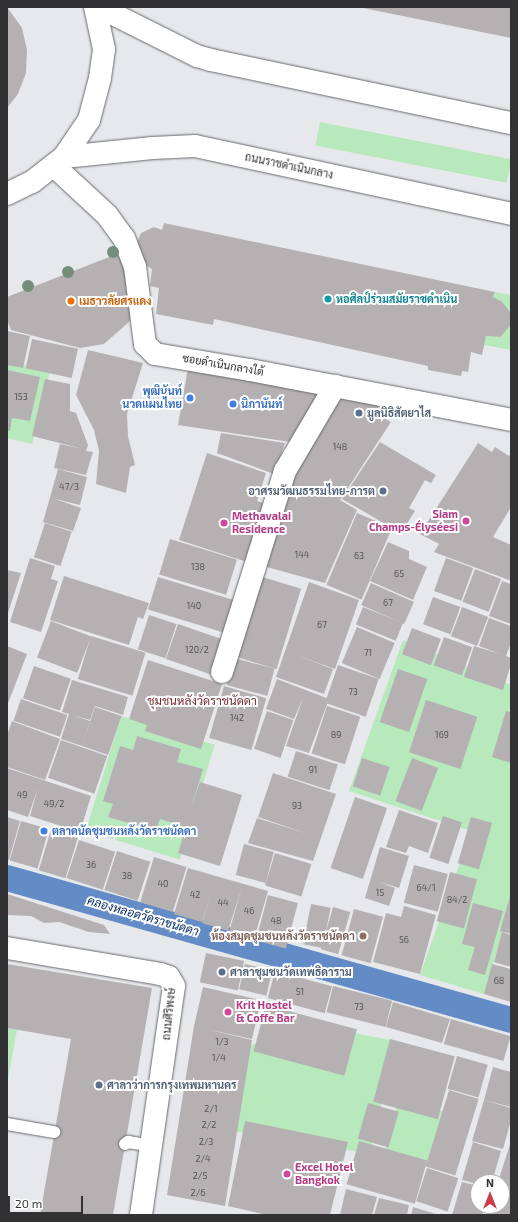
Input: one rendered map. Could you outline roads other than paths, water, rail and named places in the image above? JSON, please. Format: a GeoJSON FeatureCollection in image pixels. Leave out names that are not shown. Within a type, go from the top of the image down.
{"type":"FeatureCollection","features":[{"type":"Feature","properties":{"kind":"street"},"geometry":{"type":"LineString","coordinates":[[7,194],[32,182],[59,161],[89,120],[100,78],[104,49],[95,7]]}},
{"type":"Feature","properties":{"kind":"street"},"geometry":{"type":"LineString","coordinates":[[99,7],[204,58],[511,123]]}},
{"type":"Feature","properties":{"kind":"street","name":"ถนนราชดำเนินกลาง"},"geometry":{"type":"LineString","coordinates":[[59,161],[153,148],[195,146],[511,214]]}},
{"type":"Feature","properties":{"kind":"street","name":"ซอยดำเนินกลางใต้"},"geometry":{"type":"LineString","coordinates":[[59,161],[107,215],[124,238],[135,267],[145,344],[155,354],[335,386],[511,420]]}},
{"type":"Feature","properties":{"kind":"street"},"geometry":{"type":"LineString","coordinates":[[222,672],[285,471],[335,386]]}},
{"type":"Feature","properties":{"kind":"street","name":"ถนนศิริพงษ์"},"geometry":{"type":"LineString","coordinates":[[7,948],[170,977],[174,986],[141,1215]]}},
{"type":"Feature","properties":{"kind":"lane"},"geometry":{"type":"LineString","coordinates":[[7,1124],[54,1132]]}},
{"type":"Feature","properties":{"kind":"lane"},"geometry":{"type":"LineString","coordinates":[[125,1144],[128,1142],[152,1146]]}},
{"type":"Feature","properties":{"kind":"waterway","name":"คลองหลอดวัดราชนัดดา"},"geometry":{"type":"LineString","coordinates":[[7,878],[511,1020]]}},
{"type":"Feature","properties":{"kind":"place","name":"หอศิลป์ร่วมสมัยราชดำเนิน"},"geometry":{"type":"Point","coordinates":[328,299]}},
{"type":"Feature","properties":{"kind":"place","name":"เมธาวลัยศรแดง"},"geometry":{"type":"Point","coordinates":[71,301]}},
{"type":"Feature","properties":{"kind":"place","name":"พุฒินันท์ นวดแผนไทย"},"geometry":{"type":"Point","coordinates":[190,398]}},
{"type":"Feature","properties":{"kind":"place","name":"นิภานันท์"},"geometry":{"type":"Point","coordinates":[233,404]}},
{"type":"Feature","properties":{"kind":"place","name":"มูลนิธิสัตยาไส"},"geometry":{"type":"Point","coordinates":[359,413]}},
{"type":"Feature","properties":{"kind":"place","name":"อาศรมวัฒนธรรมไทย-ภารต"},"geometry":{"type":"Point","coordinates":[383,491]}},
{"type":"Feature","properties":{"kind":"place","name":"Siam Champs-Élyséesi"},"geometry":{"type":"Point","coordinates":[466,521]}},
{"type":"Feature","properties":{"kind":"place","name":"Methavalai Residence"},"geometry":{"type":"Point","coordinates":[224,523]}},
{"type":"Feature","properties":{"kind":"place","name":"ตลาดนัดชุมชนหลังวัดราชนัดดา"},"geometry":{"type":"Point","coordinates":[44,831]}},
{"type":"Feature","properties":{"kind":"place","name":"ห้องสมุดชุมชนหลังวัดราชนัดดา"},"geometry":{"type":"Point","coordinates":[363,936]}},
{"type":"Feature","properties":{"kind":"place","name":"ศาลาชุมชนวัดเทพธิดาราม"},"geometry":{"type":"Point","coordinates":[222,972]}},
{"type":"Feature","properties":{"kind":"place","name":"Krit Hostel & Coffe Bar"},"geometry":{"type":"Point","coordinates":[228,1012]}},
{"type":"Feature","properties":{"kind":"place","name":"ศาลาว่าการกรุงเทพมหานคร"},"geometry":{"type":"Point","coordinates":[99,1085]}},
{"type":"Feature","properties":{"kind":"place","name":"Excel Hotel Bangkok"},"geometry":{"type":"Point","coordinates":[287,1174]}},
{"type":"Feature","properties":{"kind":"district","name":"ชุมชนหลังวัดราชนัดดา"},"geometry":{"type":"Point","coordinates":[202,701]}}]}
